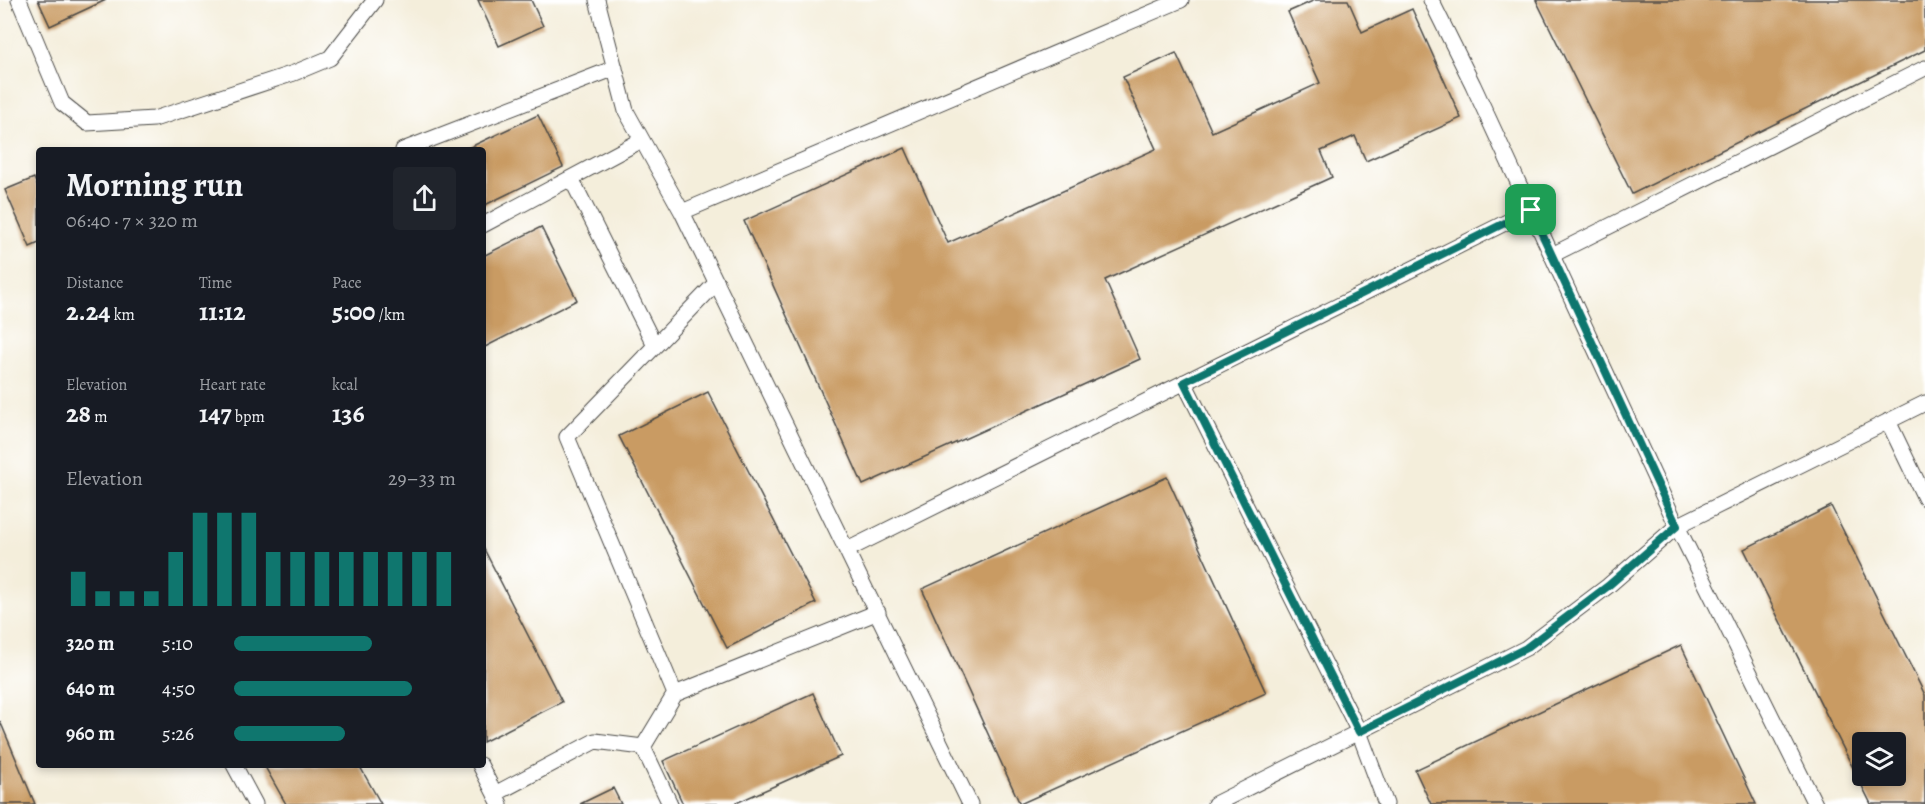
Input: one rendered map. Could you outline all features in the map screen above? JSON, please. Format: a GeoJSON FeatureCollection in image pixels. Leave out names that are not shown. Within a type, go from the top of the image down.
{"type":"FeatureCollection","features":[{"type":"Feature","properties":{"kind":"lane"},"geometry":{"type":"LineString","coordinates":[[19,0],[62,103],[87,123],[154,119],[294,73],[330,58],[375,0]]}},
{"type":"Feature","properties":{"kind":"lane"},"geometry":{"type":"LineString","coordinates":[[597,0],[626,111],[682,212],[717,282],[970,804]]}},
{"type":"Feature","properties":{"kind":"lane"},"geometry":{"type":"LineString","coordinates":[[682,212],[1180,0]]}},
{"type":"Feature","properties":{"kind":"lane"},"geometry":{"type":"LineString","coordinates":[[1431,0],[1473,85],[1677,526],[1815,804]]}},
{"type":"Feature","properties":{"kind":"lane"},"geometry":{"type":"LineString","coordinates":[[411,147],[615,68]]}},
{"type":"Feature","properties":{"kind":"lane"},"geometry":{"type":"LineString","coordinates":[[1552,255],[1925,68]]}},
{"type":"Feature","properties":{"kind":"lane"},"geometry":{"type":"LineString","coordinates":[[486,223],[642,140]]}},
{"type":"Feature","properties":{"kind":"lane"},"geometry":{"type":"LineString","coordinates":[[571,178],[655,346]]}},
{"type":"Feature","properties":{"kind":"lane"},"geometry":{"type":"LineString","coordinates":[[847,550],[1531,210]]}},
{"type":"Feature","properties":{"kind":"lane"},"geometry":{"type":"LineString","coordinates":[[675,693],[567,437],[717,282]]}},
{"type":"Feature","properties":{"kind":"lane"},"geometry":{"type":"LineString","coordinates":[[1184,382],[1359,732],[1386,804]]}},
{"type":"Feature","properties":{"kind":"lane"},"geometry":{"type":"LineString","coordinates":[[1215,804],[1526,648],[1608,586],[1677,526],[1925,403]]}},
{"type":"Feature","properties":{"kind":"lane"},"geometry":{"type":"LineString","coordinates":[[1888,421],[1925,498]]}},
{"type":"Feature","properties":{"kind":"lane"},"geometry":{"type":"LineString","coordinates":[[643,747],[675,693],[878,612]]}},
{"type":"Feature","properties":{"kind":"lane"},"geometry":{"type":"LineString","coordinates":[[482,768],[497,799],[595,741],[643,747]]}},
{"type":"Feature","properties":{"kind":"lane"},"geometry":{"type":"LineString","coordinates":[[643,747],[670,804]]}},
{"type":"Feature","properties":{"kind":"lane"},"geometry":{"type":"LineString","coordinates":[[236,768],[255,804]]}},
{"type":"Feature","properties":{"kind":"building"},"geometry":{"type":"Polygon","coordinates":[[[38,0],[106,0],[50,26],[38,0]]]}},
{"type":"Feature","properties":{"kind":"building"},"geometry":{"type":"Polygon","coordinates":[[[478,0],[531,0],[543,26],[499,46],[478,0]]]}},
{"type":"Feature","properties":{"kind":"building"},"geometry":{"type":"Polygon","coordinates":[[[1315,0],[1348,0],[1362,32],[1412,9],[1461,118],[1366,161],[1355,136],[1321,151],[1332,177],[1105,280],[1140,359],[863,485],[744,221],[905,148],[948,243],[1156,149],[1123,77],[1176,53],[1212,132],[1320,83],[1288,12],[1315,0]]]}},
{"type":"Feature","properties":{"kind":"building"},"geometry":{"type":"Polygon","coordinates":[[[1536,0],[1925,0],[1925,50],[1632,194],[1536,0]]]}},
{"type":"Feature","properties":{"kind":"building"},"geometry":{"type":"Polygon","coordinates":[[[538,115],[563,167],[486,205],[486,147],[470,147],[538,115]]]}},
{"type":"Feature","properties":{"kind":"building"},"geometry":{"type":"Polygon","coordinates":[[[34,178],[36,183],[36,244],[30,247],[5,190],[34,178]]]}},
{"type":"Feature","properties":{"kind":"building"},"geometry":{"type":"Polygon","coordinates":[[[541,227],[577,300],[486,346],[486,254],[541,227]]]}},
{"type":"Feature","properties":{"kind":"building"},"geometry":{"type":"Polygon","coordinates":[[[708,392],[816,603],[727,648],[619,436],[708,392]]]}},
{"type":"Feature","properties":{"kind":"building"},"geometry":{"type":"Polygon","coordinates":[[[1167,477],[1266,693],[1020,804],[922,589],[1167,477]]]}},
{"type":"Feature","properties":{"kind":"building"},"geometry":{"type":"Polygon","coordinates":[[[1831,506],[1925,695],[1925,804],[1871,804],[1862,786],[1906,786],[1906,732],[1852,732],[1852,766],[1744,549],[1831,506]]]}},
{"type":"Feature","properties":{"kind":"building"},"geometry":{"type":"Polygon","coordinates":[[[486,553],[562,702],[486,740],[486,553]]]}},
{"type":"Feature","properties":{"kind":"building"},"geometry":{"type":"Polygon","coordinates":[[[1681,645],[1756,804],[1431,804],[1415,770],[1681,645]]]}},
{"type":"Feature","properties":{"kind":"building"},"geometry":{"type":"Polygon","coordinates":[[[813,693],[841,756],[734,804],[683,804],[663,761],[813,693]]]}},
{"type":"Feature","properties":{"kind":"building"},"geometry":{"type":"Polygon","coordinates":[[[0,721],[35,804],[0,804],[0,721]]]}},
{"type":"Feature","properties":{"kind":"building"},"geometry":{"type":"Polygon","coordinates":[[[266,768],[361,768],[381,804],[286,804],[266,768]]]}},
{"type":"Feature","properties":{"kind":"building"},"geometry":{"type":"Polygon","coordinates":[[[613,788],[621,804],[580,804],[613,788]]]}},
{"type":"Feature","properties":{"kind":"route"},"geometry":{"type":"LineString","coordinates":[[1531,210],[1677,526],[1608,586],[1526,648],[1359,732],[1184,382],[1531,210]]}}]}
